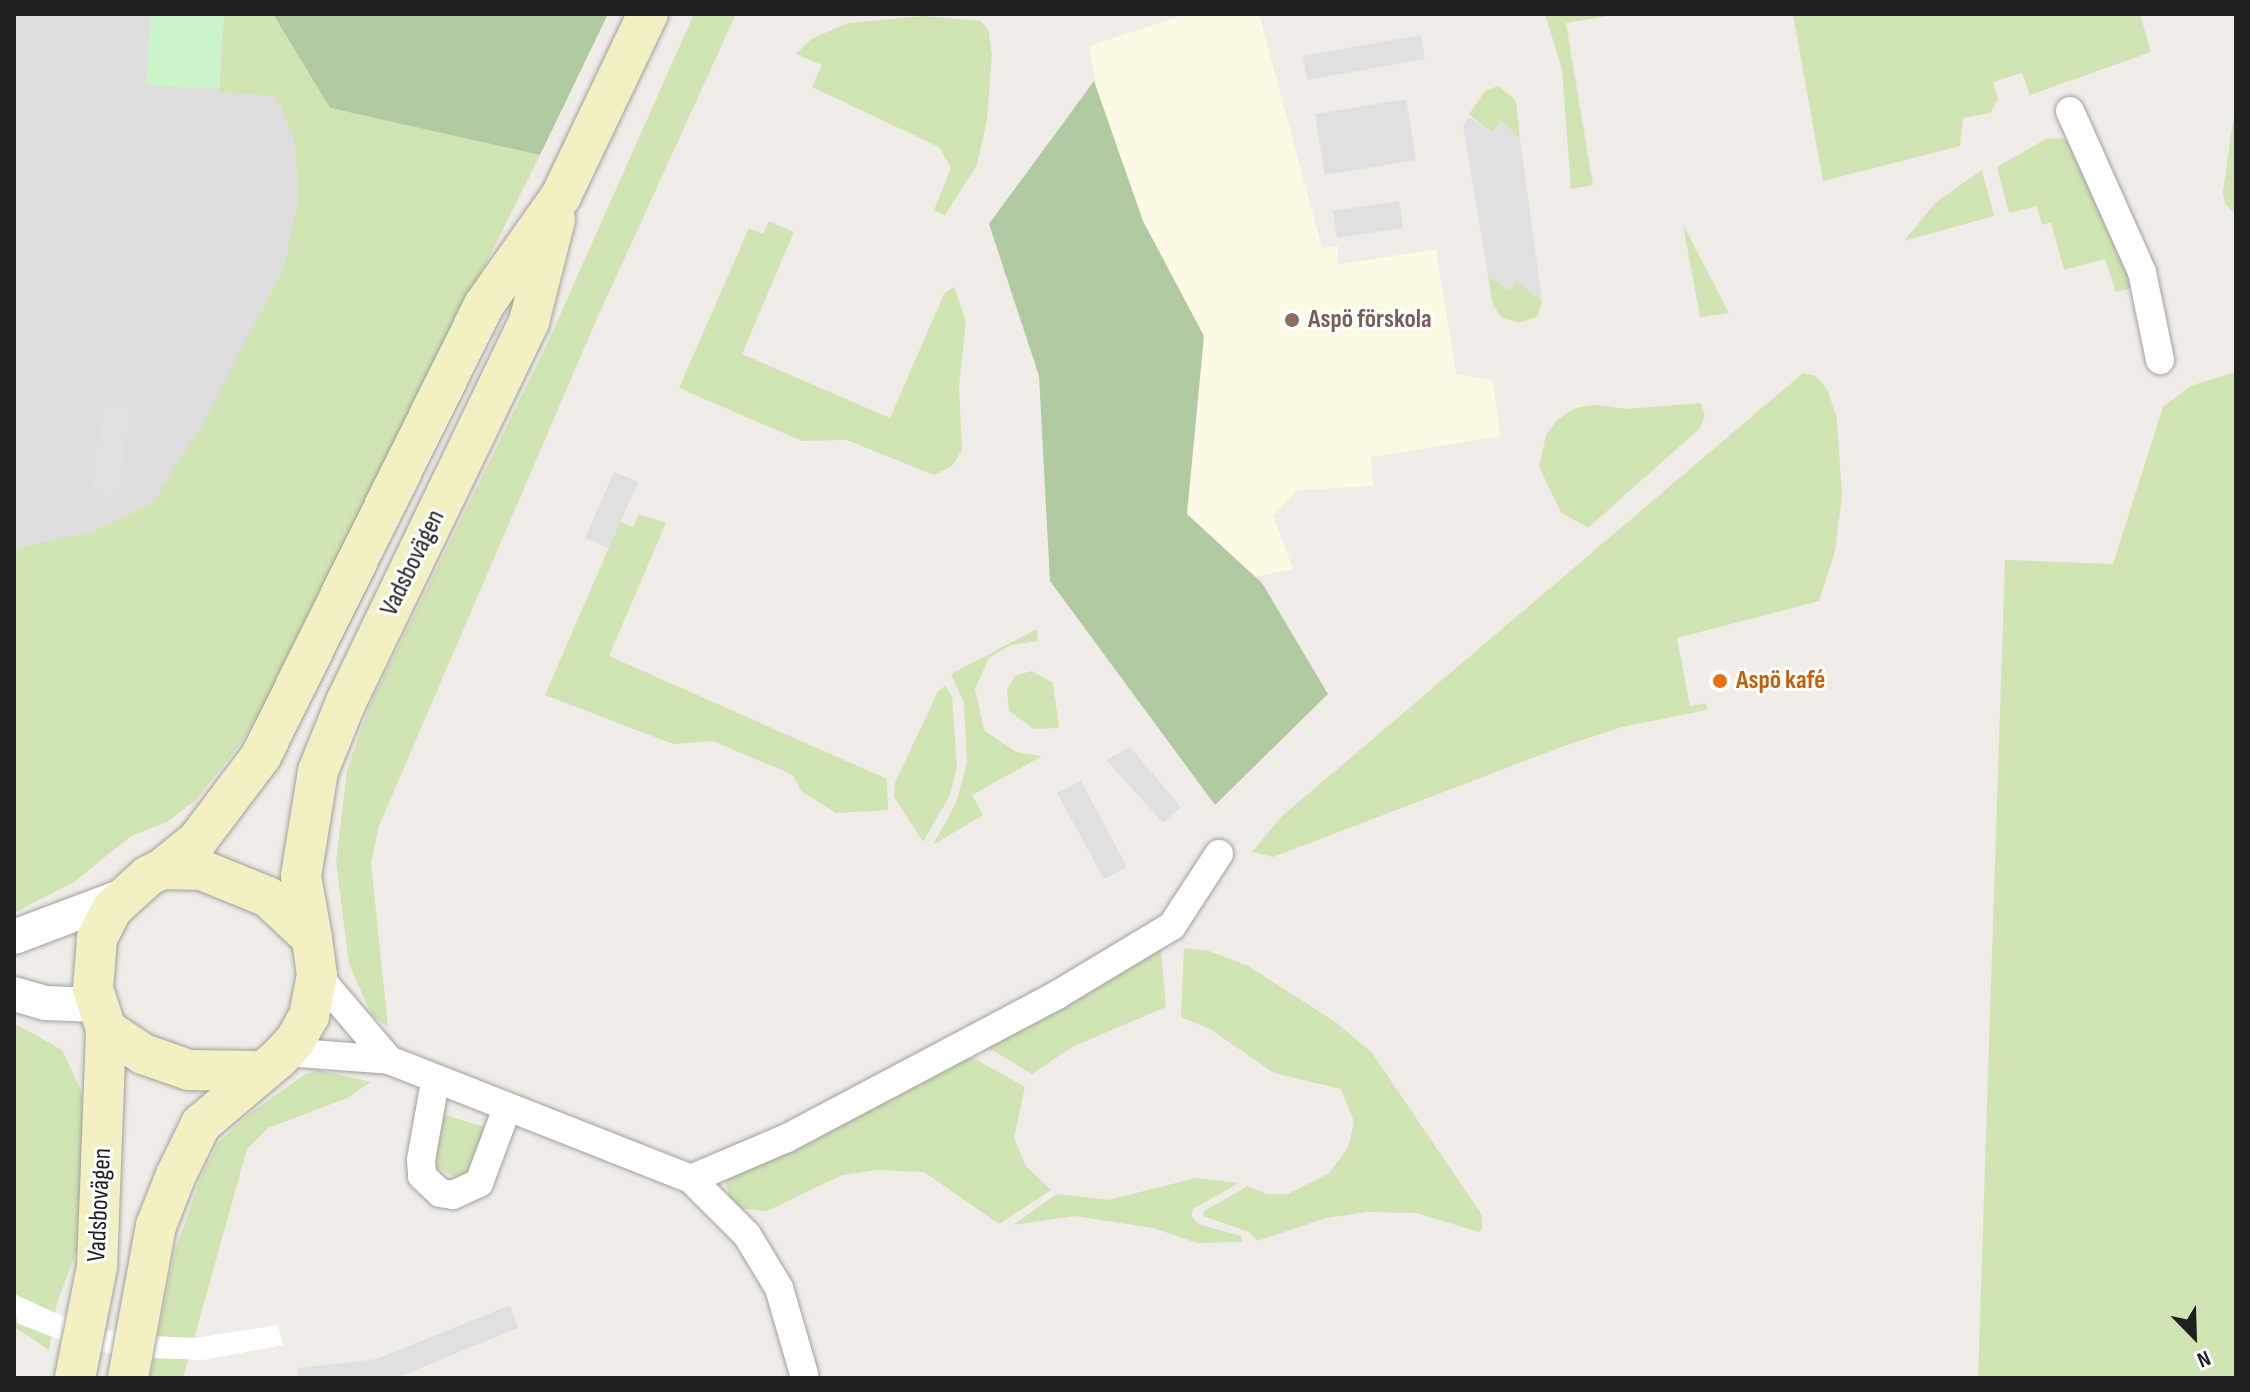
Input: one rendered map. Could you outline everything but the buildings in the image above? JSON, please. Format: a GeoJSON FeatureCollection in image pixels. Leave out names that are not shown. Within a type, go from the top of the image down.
{"type":"FeatureCollection","features":[{"type":"Feature","properties":{"kind":"main road","name":"Vadsbovägen"},"geometry":{"type":"LineString","coordinates":[[162,869],[197,841],[261,756],[484,305],[561,196],[648,14]]}},
{"type":"Feature","properties":{"kind":"main road","name":"Vadsbovägen"},"geometry":{"type":"LineString","coordinates":[[314,957],[301,876],[306,823],[318,771],[346,702],[529,322],[561,196]]}},
{"type":"Feature","properties":{"kind":"main road"},"geometry":{"type":"LineString","coordinates":[[162,869],[202,870],[247,885],[285,909],[314,957],[309,1016],[273,1062],[189,1070],[143,1054],[101,1017],[92,972],[97,939],[123,896],[162,869]]}},
{"type":"Feature","properties":{"kind":"main road","name":"Vadsbovägen"},"geometry":{"type":"LineString","coordinates":[[75,1378],[97,1267],[101,1017]]}},
{"type":"Feature","properties":{"kind":"main road","name":"Vadsbovägen"},"geometry":{"type":"LineString","coordinates":[[128,1378],[156,1226],[176,1175],[201,1124],[273,1062]]}},
{"type":"Feature","properties":{"kind":"street"},"geometry":{"type":"LineString","coordinates":[[2070,111],[2142,272],[2160,360]]}},
{"type":"Feature","properties":{"kind":"street"},"geometry":{"type":"LineString","coordinates":[[691,1179],[787,1138],[1057,995],[1172,926],[1219,854]]}},
{"type":"Feature","properties":{"kind":"street"},"geometry":{"type":"LineString","coordinates":[[14,937],[123,896]]}},
{"type":"Feature","properties":{"kind":"street"},"geometry":{"type":"LineString","coordinates":[[314,957],[389,1060]]}},
{"type":"Feature","properties":{"kind":"street"},"geometry":{"type":"LineString","coordinates":[[14,994],[101,1017]]}},
{"type":"Feature","properties":{"kind":"street"},"geometry":{"type":"LineString","coordinates":[[273,1062],[389,1060],[435,1082],[691,1179],[747,1235],[779,1288],[804,1374]]}},
{"type":"Feature","properties":{"kind":"street"},"geometry":{"type":"LineString","coordinates":[[435,1082],[421,1160],[422,1176],[440,1193],[467,1192],[479,1183],[507,1108]]}},
{"type":"Feature","properties":{"kind":"shaded area"},"geometry":{"type":"Polygon","coordinates":[[[14,14],[224,14],[219,92],[277,97],[294,140],[299,196],[283,269],[205,421],[152,503],[94,531],[24,550],[14,549],[14,14]]]}},
{"type":"Feature","properties":{"kind":"shaded area","name":"Aspö förskola"},"geometry":{"type":"Polygon","coordinates":[[[1187,14],[1259,14],[1322,248],[1338,246],[1337,265],[1436,249],[1456,374],[1493,381],[1500,436],[1371,457],[1373,486],[1298,490],[1273,516],[1293,569],[1187,590],[1089,46],[1187,14]]]}},
{"type":"Feature","properties":{"kind":"shaded area"},"geometry":{"type":"Polygon","coordinates":[[[1421,35],[1425,59],[1307,80],[1303,56],[1421,35]]]}},
{"type":"Feature","properties":{"kind":"shaded area"},"geometry":{"type":"Polygon","coordinates":[[[1406,99],[1416,160],[1325,175],[1315,114],[1406,99]]]}},
{"type":"Feature","properties":{"kind":"shaded area"},"geometry":{"type":"Polygon","coordinates":[[[1470,117],[1492,133],[1501,121],[1520,139],[1542,301],[1517,281],[1510,292],[1488,276],[1463,126],[1470,117]]]}},
{"type":"Feature","properties":{"kind":"shaded area"},"geometry":{"type":"Polygon","coordinates":[[[1399,201],[1403,228],[1337,238],[1333,211],[1399,201]]]}},
{"type":"Feature","properties":{"kind":"shaded area"},"geometry":{"type":"Polygon","coordinates":[[[104,404],[130,407],[118,496],[91,492],[104,404]]]}},
{"type":"Feature","properties":{"kind":"shaded area"},"geometry":{"type":"Polygon","coordinates":[[[614,472],[638,482],[609,548],[585,538],[614,472]]]}},
{"type":"Feature","properties":{"kind":"shaded area"},"geometry":{"type":"Polygon","coordinates":[[[1130,747],[1181,807],[1163,823],[1106,760],[1130,747]]]}},
{"type":"Feature","properties":{"kind":"shaded area"},"geometry":{"type":"Polygon","coordinates":[[[1081,781],[1127,867],[1104,879],[1057,793],[1081,781]]]}},
{"type":"Feature","properties":{"kind":"shaded area"},"geometry":{"type":"Polygon","coordinates":[[[510,1305],[518,1328],[396,1378],[299,1378],[297,1368],[377,1359],[510,1305]]]}},
{"type":"Feature","properties":{"kind":"green space"},"geometry":{"type":"Polygon","coordinates":[[[151,14],[224,14],[219,89],[146,85],[151,14]]]}},
{"type":"Feature","properties":{"kind":"green space"},"geometry":{"type":"Polygon","coordinates":[[[224,14],[273,14],[330,108],[540,155],[276,685],[241,743],[196,800],[167,822],[131,836],[74,882],[14,913],[14,549],[94,531],[152,503],[205,421],[283,269],[299,196],[294,140],[277,97],[219,92],[224,14]]]}},
{"type":"Feature","properties":{"kind":"green space"},"geometry":{"type":"Polygon","coordinates":[[[273,14],[608,14],[540,155],[330,108],[273,14]]]}},
{"type":"Feature","properties":{"kind":"green space"},"geometry":{"type":"Polygon","coordinates":[[[694,14],[736,14],[595,323],[379,826],[371,863],[388,1027],[372,1016],[349,964],[336,862],[347,770],[370,705],[548,342],[694,14]]]}},
{"type":"Feature","properties":{"kind":"green space"},"geometry":{"type":"Polygon","coordinates":[[[1545,14],[1619,14],[1566,23],[1593,185],[1571,189],[1562,69],[1545,14]]]}},
{"type":"Feature","properties":{"kind":"green space"},"geometry":{"type":"Polygon","coordinates":[[[1793,14],[2140,14],[2151,52],[2030,95],[2022,73],[1993,82],[1998,100],[1990,113],[1963,118],[1960,146],[1823,181],[1793,14]]]}},
{"type":"Feature","properties":{"kind":"green space"},"geometry":{"type":"Polygon","coordinates":[[[924,16],[980,21],[988,29],[992,54],[987,120],[977,165],[945,215],[934,210],[951,168],[939,147],[812,87],[822,65],[796,54],[811,39],[848,23],[924,16]]]}},
{"type":"Feature","properties":{"kind":"green space"},"geometry":{"type":"Polygon","coordinates":[[[1094,81],[1143,221],[1204,336],[1187,514],[1262,583],[1328,694],[1215,805],[1050,581],[1039,376],[989,224],[1094,81]]]}},
{"type":"Feature","properties":{"kind":"green space"},"geometry":{"type":"Polygon","coordinates":[[[1499,86],[1516,101],[1520,139],[1501,121],[1492,133],[1469,114],[1486,90],[1499,86]]]}},
{"type":"Feature","properties":{"kind":"green space"},"geometry":{"type":"Polygon","coordinates":[[[2236,100],[2236,215],[2225,204],[2223,192],[2236,100]]]}},
{"type":"Feature","properties":{"kind":"green space"},"geometry":{"type":"Polygon","coordinates":[[[2062,138],[2073,144],[2137,282],[2132,288],[2116,292],[2105,259],[2064,270],[2051,222],[2042,225],[2037,206],[2009,213],[1997,167],[2046,139],[2062,138]]]}},
{"type":"Feature","properties":{"kind":"green space"},"geometry":{"type":"Polygon","coordinates":[[[1982,170],[1994,216],[1904,241],[1936,202],[1982,170]]]}},
{"type":"Feature","properties":{"kind":"green space"},"geometry":{"type":"Polygon","coordinates":[[[769,221],[794,232],[742,354],[890,418],[944,294],[954,287],[966,321],[959,386],[962,450],[952,466],[934,475],[847,440],[802,441],[679,388],[749,228],[763,234],[769,221]]]}},
{"type":"Feature","properties":{"kind":"green space"},"geometry":{"type":"Polygon","coordinates":[[[1683,224],[1729,313],[1700,317],[1683,224]]]}},
{"type":"Feature","properties":{"kind":"green space"},"geometry":{"type":"Polygon","coordinates":[[[1488,276],[1510,291],[1517,281],[1542,301],[1538,316],[1520,323],[1501,317],[1493,305],[1488,276]]]}},
{"type":"Feature","properties":{"kind":"green space"},"geometry":{"type":"Polygon","coordinates":[[[2236,372],[2236,1378],[1978,1378],[2005,560],[2113,564],[2163,407],[2190,386],[2236,372]]]}},
{"type":"Feature","properties":{"kind":"green space"},"geometry":{"type":"Polygon","coordinates":[[[1803,373],[1816,376],[1828,391],[1837,419],[1842,495],[1835,551],[1819,601],[1677,638],[1690,706],[1706,703],[1707,710],[1622,727],[1564,746],[1273,857],[1252,852],[1281,817],[1803,373]]]}},
{"type":"Feature","properties":{"kind":"green space"},"geometry":{"type":"Polygon","coordinates":[[[1701,403],[1705,416],[1699,429],[1588,528],[1561,512],[1539,467],[1546,435],[1557,420],[1575,408],[1595,405],[1627,409],[1701,403]]]}},
{"type":"Feature","properties":{"kind":"green space"},"geometry":{"type":"Polygon","coordinates":[[[639,514],[666,523],[609,656],[887,779],[888,810],[836,813],[801,791],[793,775],[713,741],[673,744],[545,695],[620,522],[633,527],[639,514]]]}},
{"type":"Feature","properties":{"kind":"green space"},"geometry":{"type":"Polygon","coordinates":[[[1037,629],[1038,641],[1011,645],[989,658],[975,689],[984,730],[1016,752],[1042,756],[972,795],[983,815],[933,845],[956,803],[967,763],[964,703],[951,674],[1037,629]]]}},
{"type":"Feature","properties":{"kind":"green space"},"geometry":{"type":"Polygon","coordinates":[[[1032,671],[1053,683],[1059,728],[1034,729],[1009,711],[1007,689],[1016,675],[1032,671]]]}},
{"type":"Feature","properties":{"kind":"green space"},"geometry":{"type":"Polygon","coordinates":[[[945,686],[952,696],[957,767],[949,797],[923,842],[894,797],[895,783],[938,691],[945,686]]]}},
{"type":"Feature","properties":{"kind":"green space"},"geometry":{"type":"Polygon","coordinates":[[[1184,948],[1209,951],[1248,966],[1337,1023],[1372,1053],[1482,1215],[1479,1232],[1416,1213],[1366,1212],[1326,1218],[1257,1241],[1249,1232],[1203,1216],[1204,1211],[1248,1186],[1267,1194],[1288,1194],[1329,1173],[1348,1148],[1354,1122],[1341,1089],[1274,1073],[1210,1029],[1181,1017],[1184,948]]]}},
{"type":"Feature","properties":{"kind":"green space"},"geometry":{"type":"Polygon","coordinates":[[[1161,949],[1166,1007],[1072,1047],[1032,1074],[982,1044],[1161,949]]]}},
{"type":"Feature","properties":{"kind":"green space"},"geometry":{"type":"Polygon","coordinates":[[[14,1023],[62,1050],[81,1090],[87,1136],[79,1245],[57,1303],[49,1350],[14,1327],[14,1023]]]}},
{"type":"Feature","properties":{"kind":"green space"},"geometry":{"type":"Polygon","coordinates":[[[966,1054],[1025,1087],[1014,1138],[1026,1166],[1051,1190],[999,1224],[924,1172],[878,1170],[842,1175],[767,1211],[743,1209],[729,1197],[726,1183],[732,1173],[966,1054]]]}},
{"type":"Feature","properties":{"kind":"green space"},"geometry":{"type":"Polygon","coordinates":[[[319,1070],[371,1082],[347,1098],[268,1128],[247,1149],[183,1378],[150,1378],[174,1254],[200,1179],[218,1143],[249,1114],[304,1075],[319,1070]]]}},
{"type":"Feature","properties":{"kind":"green space"},"geometry":{"type":"Polygon","coordinates":[[[442,1114],[488,1128],[474,1168],[457,1178],[436,1167],[442,1114]]]}},
{"type":"Feature","properties":{"kind":"green space"},"geometry":{"type":"Polygon","coordinates":[[[1196,1178],[1239,1183],[1193,1209],[1192,1216],[1198,1224],[1241,1236],[1243,1242],[1197,1243],[1153,1228],[1075,1216],[1013,1225],[1057,1194],[1108,1200],[1196,1178]]]}},
{"type":"Feature","properties":{"kind":"pier"},"geometry":{"type":"Polygon","coordinates":[[[14,1294],[80,1324],[131,1335],[196,1338],[278,1325],[283,1345],[203,1360],[126,1357],[76,1346],[17,1323],[14,1294]]]}},
{"type":"Feature","properties":{"kind":"place","name":"Aspö förskola"},"geometry":{"type":"Point","coordinates":[1292,320]}},
{"type":"Feature","properties":{"kind":"place","name":"Aspö kafé"},"geometry":{"type":"Point","coordinates":[1720,681]}}]}
